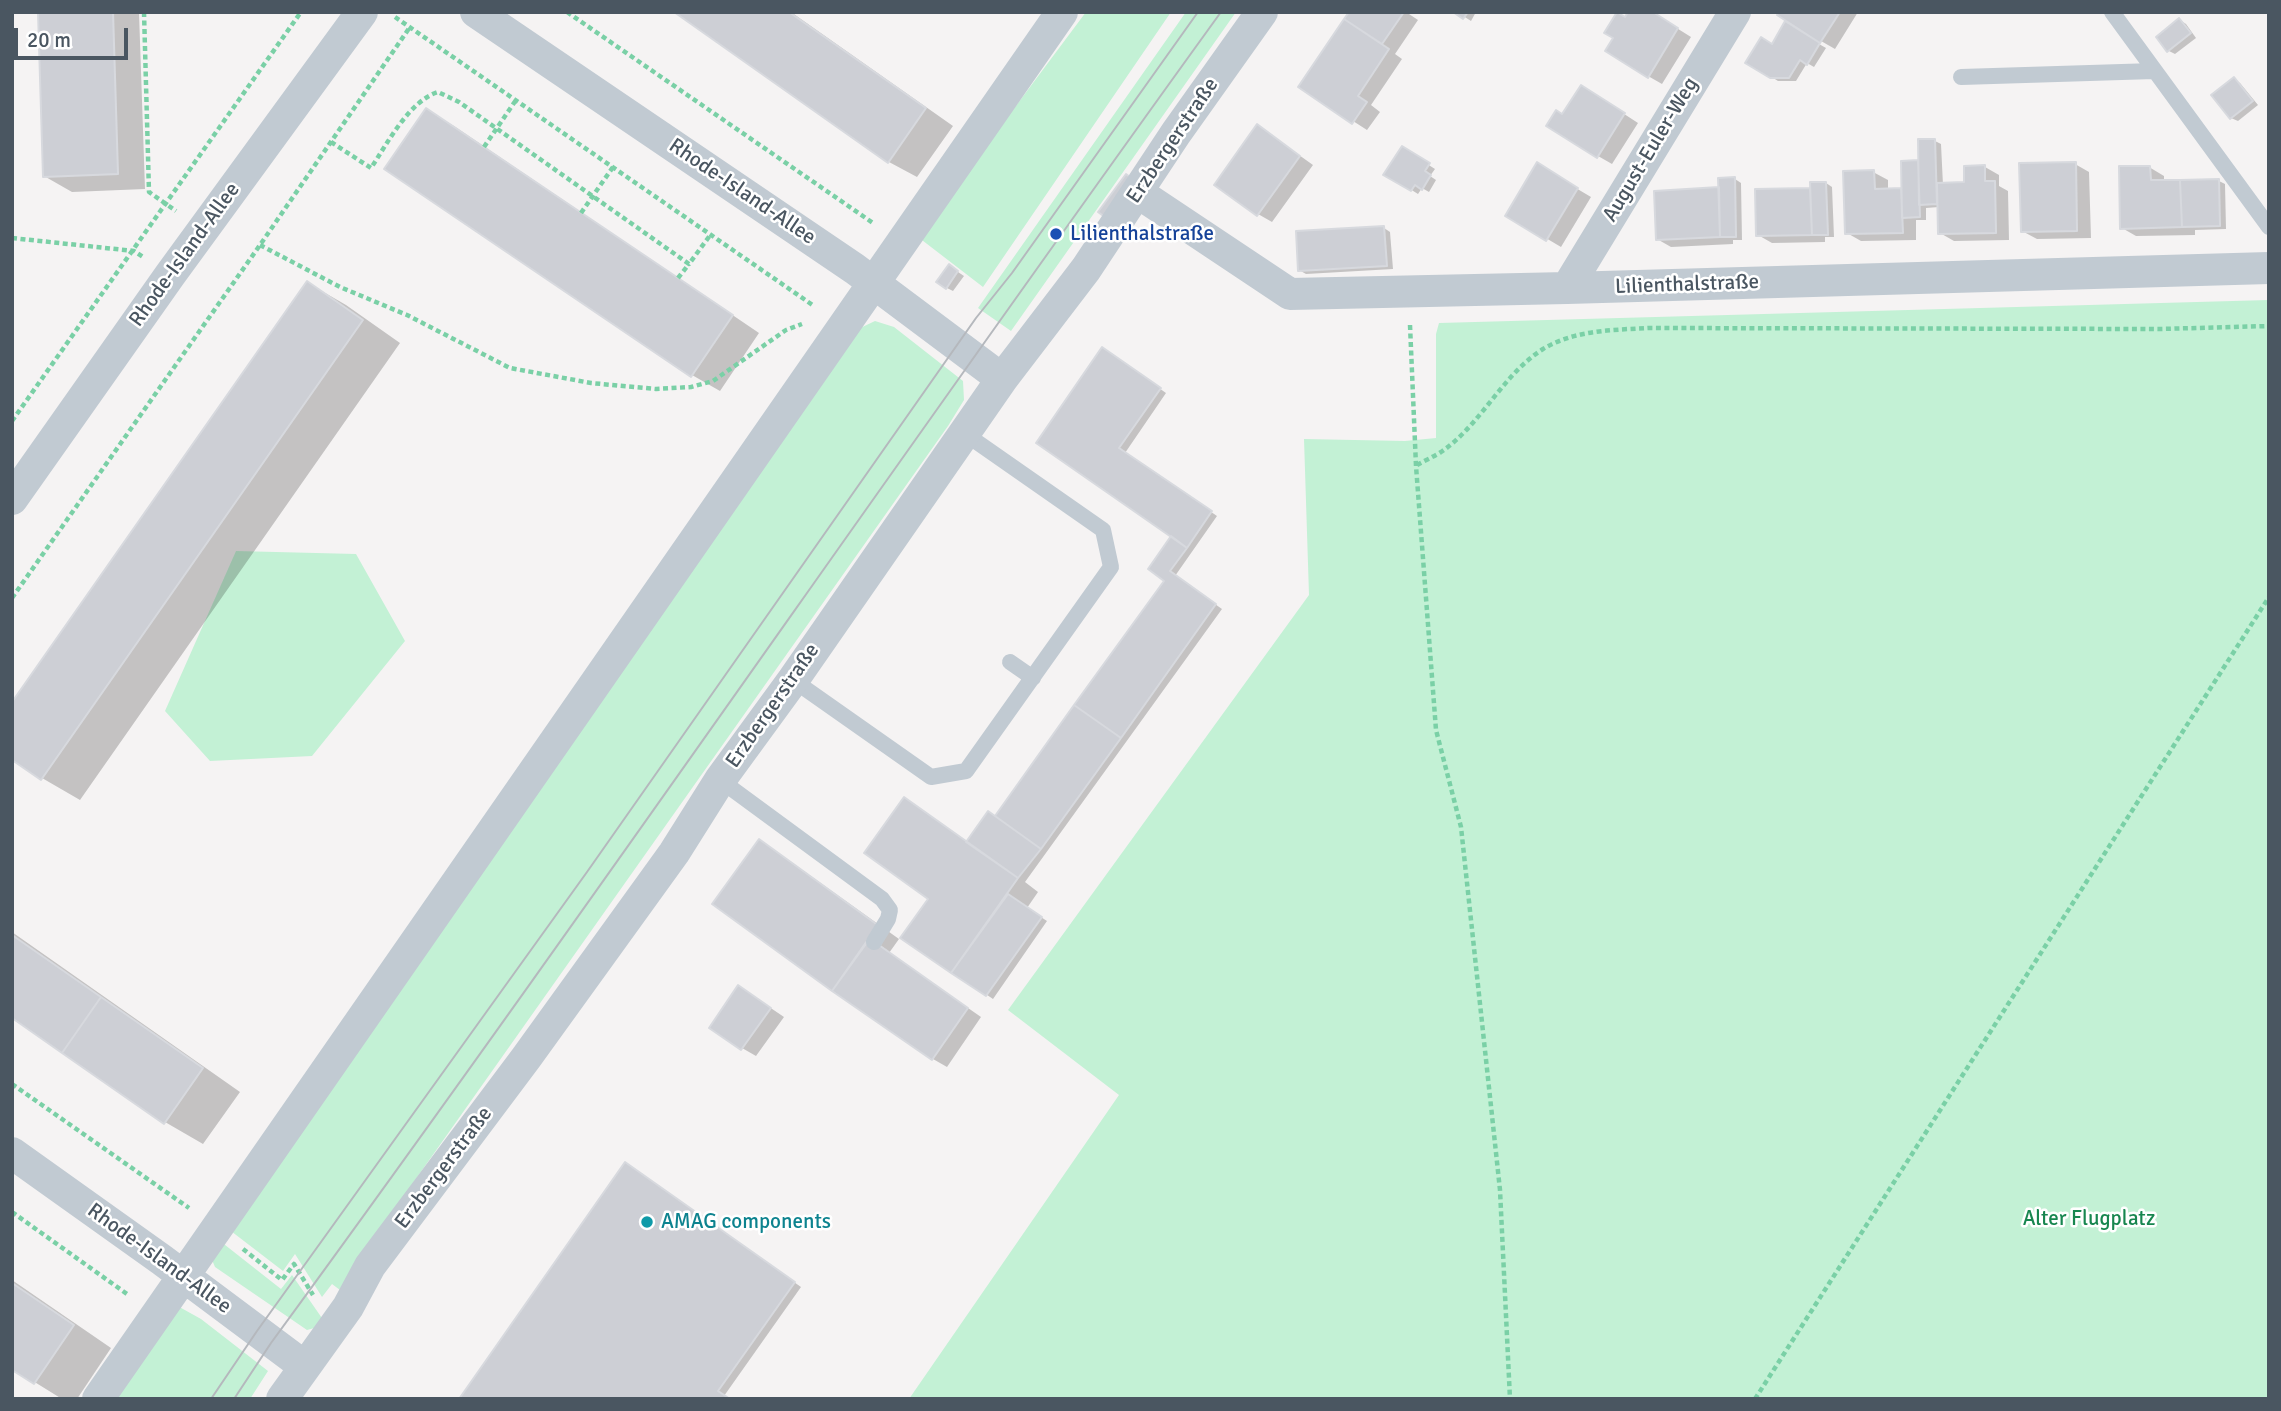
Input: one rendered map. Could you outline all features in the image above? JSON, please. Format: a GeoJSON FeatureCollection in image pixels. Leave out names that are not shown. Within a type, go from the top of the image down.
{"type":"FeatureCollection","features":[{"type":"Feature","properties":{"kind":"street","name":"Rhode-Island-Allee"},"geometry":{"type":"LineString","coordinates":[[12,499],[170,275],[362,12]]}},
{"type":"Feature","properties":{"kind":"street","name":"Rhode-Island-Allee"},"geometry":{"type":"LineString","coordinates":[[476,12],[875,283],[1002,379]]}},
{"type":"Feature","properties":{"kind":"street"},"geometry":{"type":"LineString","coordinates":[[98,1399],[1062,12]]}},
{"type":"Feature","properties":{"kind":"street","name":"Erzbergerstraße"},"geometry":{"type":"LineString","coordinates":[[282,1399],[348,1307],[370,1266],[526,1058],[674,853],[720,780],[793,680],[1002,379],[1086,269],[1262,12]]}},
{"type":"Feature","properties":{"kind":"street","name":"August-Euler-Weg"},"geometry":{"type":"LineString","coordinates":[[1567,288],[1735,12]]}},
{"type":"Feature","properties":{"kind":"street","name":"Lilienthalstraße"},"geometry":{"type":"LineString","coordinates":[[1137,192],[1290,294],[2269,268]]}},
{"type":"Feature","properties":{"kind":"street","name":"Rhode-Island-Allee"},"geometry":{"type":"LineString","coordinates":[[12,1153],[304,1366]]}},
{"type":"Feature","properties":{"kind":"lane"},"geometry":{"type":"LineString","coordinates":[[2112,12],[2269,227]]}},
{"type":"Feature","properties":{"kind":"lane"},"geometry":{"type":"LineString","coordinates":[[1961,77],[2154,71]]}},
{"type":"Feature","properties":{"kind":"lane"},"geometry":{"type":"LineString","coordinates":[[793,680],[931,777],[966,771],[1111,567],[1103,530],[964,433]]}},
{"type":"Feature","properties":{"kind":"lane"},"geometry":{"type":"LineString","coordinates":[[1010,662],[1033,678]]}},
{"type":"Feature","properties":{"kind":"lane"},"geometry":{"type":"LineString","coordinates":[[720,780],[882,899],[890,910],[888,919],[874,942]]}},
{"type":"Feature","properties":{"kind":"path"},"geometry":{"type":"LineString","coordinates":[[144,12],[149,192],[203,230]]}},
{"type":"Feature","properties":{"kind":"path"},"geometry":{"type":"LineString","coordinates":[[12,421],[301,12]]}},
{"type":"Feature","properties":{"kind":"path"},"geometry":{"type":"LineString","coordinates":[[389,12],[824,313]]}},
{"type":"Feature","properties":{"kind":"path"},"geometry":{"type":"LineString","coordinates":[[567,12],[882,230]]}},
{"type":"Feature","properties":{"kind":"path"},"geometry":{"type":"LineString","coordinates":[[12,598],[261,245],[410,27]]}},
{"type":"Feature","properties":{"kind":"path"},"geometry":{"type":"LineString","coordinates":[[331,142],[370,168],[413,108],[426,96],[438,92],[459,102],[688,264]]}},
{"type":"Feature","properties":{"kind":"path"},"geometry":{"type":"LineString","coordinates":[[484,147],[516,100]]}},
{"type":"Feature","properties":{"kind":"path"},"geometry":{"type":"LineString","coordinates":[[581,213],[613,167]]}},
{"type":"Feature","properties":{"kind":"path"},"geometry":{"type":"LineString","coordinates":[[678,278],[710,234]]}},
{"type":"Feature","properties":{"kind":"path"},"geometry":{"type":"LineString","coordinates":[[12,238],[134,251],[170,275]]}},
{"type":"Feature","properties":{"kind":"path"},"geometry":{"type":"LineString","coordinates":[[261,245],[340,287],[407,316],[510,368],[602,384],[656,389],[691,387],[713,381],[786,330],[809,321]]}},
{"type":"Feature","properties":{"kind":"path"},"geometry":{"type":"LineString","coordinates":[[1409,290],[1416,466],[1436,730],[1461,827],[1500,1190],[1510,1399]]}},
{"type":"Feature","properties":{"kind":"path"},"geometry":{"type":"LineString","coordinates":[[1416,466],[1441,452],[1458,438],[1525,363],[1545,348],[1572,337],[1602,330],[2160,329],[2269,326]]}},
{"type":"Feature","properties":{"kind":"path"},"geometry":{"type":"LineString","coordinates":[[1755,1399],[2269,597]]}},
{"type":"Feature","properties":{"kind":"path"},"geometry":{"type":"LineString","coordinates":[[12,1084],[217,1228],[282,1280],[294,1264],[322,1307],[332,1293],[348,1307]]}},
{"type":"Feature","properties":{"kind":"path"},"geometry":{"type":"LineString","coordinates":[[12,1212],[134,1299]]}},
{"type":"Feature","properties":{"kind":"green space"},"geometry":{"type":"Polygon","coordinates":[[[1086,12],[1171,12],[983,287],[918,237],[1086,12]]]}},
{"type":"Feature","properties":{"kind":"green space"},"geometry":{"type":"Polygon","coordinates":[[[1186,12],[1236,12],[1011,331],[978,308],[1186,12]]]}},
{"type":"Feature","properties":{"kind":"green space","name":"Alter Flugplatz"},"geometry":{"type":"Polygon","coordinates":[[[2269,300],[2269,1399],[909,1399],[1119,1095],[1008,1010],[1309,595],[1304,439],[1405,441],[1436,438],[1436,334],[1439,323],[2269,300]]]}},
{"type":"Feature","properties":{"kind":"green space"},"geometry":{"type":"Polygon","coordinates":[[[875,321],[894,327],[963,381],[964,400],[355,1265],[344,1293],[332,1284],[322,1297],[295,1254],[283,1271],[227,1228],[856,330],[875,321]]]}},
{"type":"Feature","properties":{"kind":"green space"},"geometry":{"type":"Polygon","coordinates":[[[236,551],[356,554],[405,641],[312,756],[210,761],[165,711],[236,551]]]}},
{"type":"Feature","properties":{"kind":"green space"},"geometry":{"type":"Polygon","coordinates":[[[220,1241],[281,1289],[292,1275],[324,1321],[318,1327],[307,1330],[215,1267],[210,1255],[220,1241]]]}},
{"type":"Feature","properties":{"kind":"green space"},"geometry":{"type":"Polygon","coordinates":[[[174,1304],[201,1319],[268,1371],[250,1399],[108,1399],[174,1304]]]}},
{"type":"Feature","properties":{"kind":"building"},"geometry":{"type":"Polygon","coordinates":[[[38,12],[113,12],[118,174],[43,177],[38,12]]]}},
{"type":"Feature","properties":{"kind":"building"},"geometry":{"type":"Polygon","coordinates":[[[674,12],[789,12],[926,108],[888,163],[674,12]]]}},
{"type":"Feature","properties":{"kind":"building"},"geometry":{"type":"Polygon","coordinates":[[[1349,12],[1404,12],[1382,44],[1344,19],[1349,12]]]}},
{"type":"Feature","properties":{"kind":"building"},"geometry":{"type":"Polygon","coordinates":[[[1453,12],[1468,12],[1463,19],[1453,12]]]}},
{"type":"Feature","properties":{"kind":"building"},"geometry":{"type":"Polygon","coordinates":[[[1617,12],[1625,17],[1628,12],[1653,12],[1678,28],[1648,78],[1605,51],[1613,38],[1604,33],[1617,12]]]}},
{"type":"Feature","properties":{"kind":"building"},"geometry":{"type":"Polygon","coordinates":[[[1779,12],[1840,12],[1820,43],[1777,15],[1779,12]]]}},
{"type":"Feature","properties":{"kind":"building"},"geometry":{"type":"Polygon","coordinates":[[[2179,18],[2191,33],[2167,52],[2156,37],[2179,18]]]}},
{"type":"Feature","properties":{"kind":"building"},"geometry":{"type":"Polygon","coordinates":[[[1344,19],[1389,49],[1358,96],[1367,102],[1352,124],[1298,87],[1344,19]]]}},
{"type":"Feature","properties":{"kind":"building"},"geometry":{"type":"Polygon","coordinates":[[[1785,21],[1820,43],[1807,65],[1800,60],[1789,78],[1770,78],[1745,63],[1761,37],[1772,44],[1785,21]]]}},
{"type":"Feature","properties":{"kind":"building"},"geometry":{"type":"Polygon","coordinates":[[[2234,77],[2253,101],[2230,119],[2211,95],[2234,77]]]}},
{"type":"Feature","properties":{"kind":"building"},"geometry":{"type":"Polygon","coordinates":[[[1581,85],[1625,113],[1597,158],[1546,126],[1556,110],[1562,114],[1581,85]]]}},
{"type":"Feature","properties":{"kind":"building"},"geometry":{"type":"Polygon","coordinates":[[[426,108],[733,315],[691,377],[384,169],[426,108]]]}},
{"type":"Feature","properties":{"kind":"building"},"geometry":{"type":"Polygon","coordinates":[[[1257,124],[1300,156],[1257,216],[1214,185],[1257,124]]]}},
{"type":"Feature","properties":{"kind":"building"},"geometry":{"type":"Polygon","coordinates":[[[1918,139],[1935,139],[1937,204],[1919,205],[1918,139]]]}},
{"type":"Feature","properties":{"kind":"building"},"geometry":{"type":"Polygon","coordinates":[[[1402,146],[1430,163],[1425,171],[1431,175],[1422,190],[1415,185],[1411,191],[1383,175],[1402,146]]]}},
{"type":"Feature","properties":{"kind":"building"},"geometry":{"type":"Polygon","coordinates":[[[1918,160],[1920,217],[1902,218],[1901,161],[1918,160]]]}},
{"type":"Feature","properties":{"kind":"building"},"geometry":{"type":"Polygon","coordinates":[[[1537,162],[1578,188],[1546,241],[1505,216],[1537,162]]]}},
{"type":"Feature","properties":{"kind":"building"},"geometry":{"type":"Polygon","coordinates":[[[2076,162],[2077,231],[2021,232],[2019,163],[2076,162]]]}},
{"type":"Feature","properties":{"kind":"building"},"geometry":{"type":"Polygon","coordinates":[[[1985,165],[1985,181],[1995,181],[1996,233],[1938,234],[1937,183],[1964,182],[1964,166],[1985,165]]]}},
{"type":"Feature","properties":{"kind":"building"},"geometry":{"type":"Polygon","coordinates":[[[2119,166],[2150,166],[2151,180],[2180,180],[2182,227],[2120,229],[2119,166]]]}},
{"type":"Feature","properties":{"kind":"building"},"geometry":{"type":"Polygon","coordinates":[[[1874,170],[1875,189],[1901,188],[1903,233],[1845,234],[1843,171],[1874,170]]]}},
{"type":"Feature","properties":{"kind":"building"},"geometry":{"type":"Polygon","coordinates":[[[1126,174],[1134,180],[1106,218],[1098,212],[1126,174]]]}},
{"type":"Feature","properties":{"kind":"building"},"geometry":{"type":"Polygon","coordinates":[[[1735,177],[1736,237],[1720,237],[1718,178],[1735,177]]]}},
{"type":"Feature","properties":{"kind":"building"},"geometry":{"type":"Polygon","coordinates":[[[2219,179],[2220,226],[2182,227],[2180,180],[2219,179]]]}},
{"type":"Feature","properties":{"kind":"building"},"geometry":{"type":"Polygon","coordinates":[[[1810,182],[1826,182],[1828,235],[1812,235],[1810,182]]]}},
{"type":"Feature","properties":{"kind":"building"},"geometry":{"type":"Polygon","coordinates":[[[1719,187],[1720,237],[1656,240],[1654,191],[1719,187]]]}},
{"type":"Feature","properties":{"kind":"building"},"geometry":{"type":"Polygon","coordinates":[[[1810,188],[1812,235],[1756,236],[1755,189],[1810,188]]]}},
{"type":"Feature","properties":{"kind":"building"},"geometry":{"type":"Polygon","coordinates":[[[1384,226],[1387,266],[1298,271],[1296,231],[1384,226]]]}},
{"type":"Feature","properties":{"kind":"building"},"geometry":{"type":"Polygon","coordinates":[[[949,264],[958,271],[946,289],[936,282],[949,264]]]}},
{"type":"Feature","properties":{"kind":"building"},"geometry":{"type":"Polygon","coordinates":[[[307,281],[363,320],[41,780],[12,760],[12,702],[307,281]]]}},
{"type":"Feature","properties":{"kind":"building"},"geometry":{"type":"Polygon","coordinates":[[[1102,347],[1161,388],[1119,448],[1212,511],[1187,548],[1036,443],[1102,347]]]}},
{"type":"Feature","properties":{"kind":"building"},"geometry":{"type":"Polygon","coordinates":[[[1171,536],[1187,548],[1170,571],[1216,604],[1121,738],[1074,705],[1164,581],[1148,569],[1171,536]]]}},
{"type":"Feature","properties":{"kind":"building"},"geometry":{"type":"Polygon","coordinates":[[[1074,705],[1121,738],[1041,849],[995,816],[1074,705]]]}},
{"type":"Feature","properties":{"kind":"building"},"geometry":{"type":"Polygon","coordinates":[[[904,797],[1018,878],[951,973],[900,938],[928,899],[864,853],[904,797]]]}},
{"type":"Feature","properties":{"kind":"building"},"geometry":{"type":"Polygon","coordinates":[[[988,811],[1041,849],[1018,878],[966,842],[988,811]]]}},
{"type":"Feature","properties":{"kind":"building"},"geometry":{"type":"Polygon","coordinates":[[[759,839],[879,926],[832,991],[712,904],[759,839]]]}},
{"type":"Feature","properties":{"kind":"building"},"geometry":{"type":"Polygon","coordinates":[[[1008,894],[1042,917],[986,996],[951,973],[1008,894]]]}},
{"type":"Feature","properties":{"kind":"building"},"geometry":{"type":"Polygon","coordinates":[[[12,935],[101,997],[62,1053],[12,1018],[12,935]]]}},
{"type":"Feature","properties":{"kind":"building"},"geometry":{"type":"Polygon","coordinates":[[[869,938],[968,1008],[932,1060],[832,991],[869,938]]]}},
{"type":"Feature","properties":{"kind":"building"},"geometry":{"type":"Polygon","coordinates":[[[738,985],[771,1008],[741,1050],[709,1028],[738,985]]]}},
{"type":"Feature","properties":{"kind":"building"},"geometry":{"type":"Polygon","coordinates":[[[101,997],[203,1068],[164,1124],[62,1053],[101,997]]]}},
{"type":"Feature","properties":{"kind":"building","name":"AMAG components"},"geometry":{"type":"Polygon","coordinates":[[[625,1162],[795,1282],[718,1391],[730,1399],[459,1399],[625,1162]]]}},
{"type":"Feature","properties":{"kind":"building"},"geometry":{"type":"Polygon","coordinates":[[[12,1283],[74,1325],[34,1384],[12,1370],[12,1283]]]}},
{"type":"Feature","properties":{"kind":"tram line"},"geometry":{"type":"LineString","coordinates":[[211,1399],[587,872],[976,318],[1012,273],[1198,12]]}},
{"type":"Feature","properties":{"kind":"tram line"},"geometry":{"type":"LineString","coordinates":[[234,1399],[271,1343],[510,1012],[1221,12]]}},
{"type":"Feature","properties":{"kind":"place","name":"Lilienthalstraße"},"geometry":{"type":"Point","coordinates":[1056,234]}},
{"type":"Feature","properties":{"kind":"place","name":"AMAG components"},"geometry":{"type":"Point","coordinates":[647,1222]}}]}
